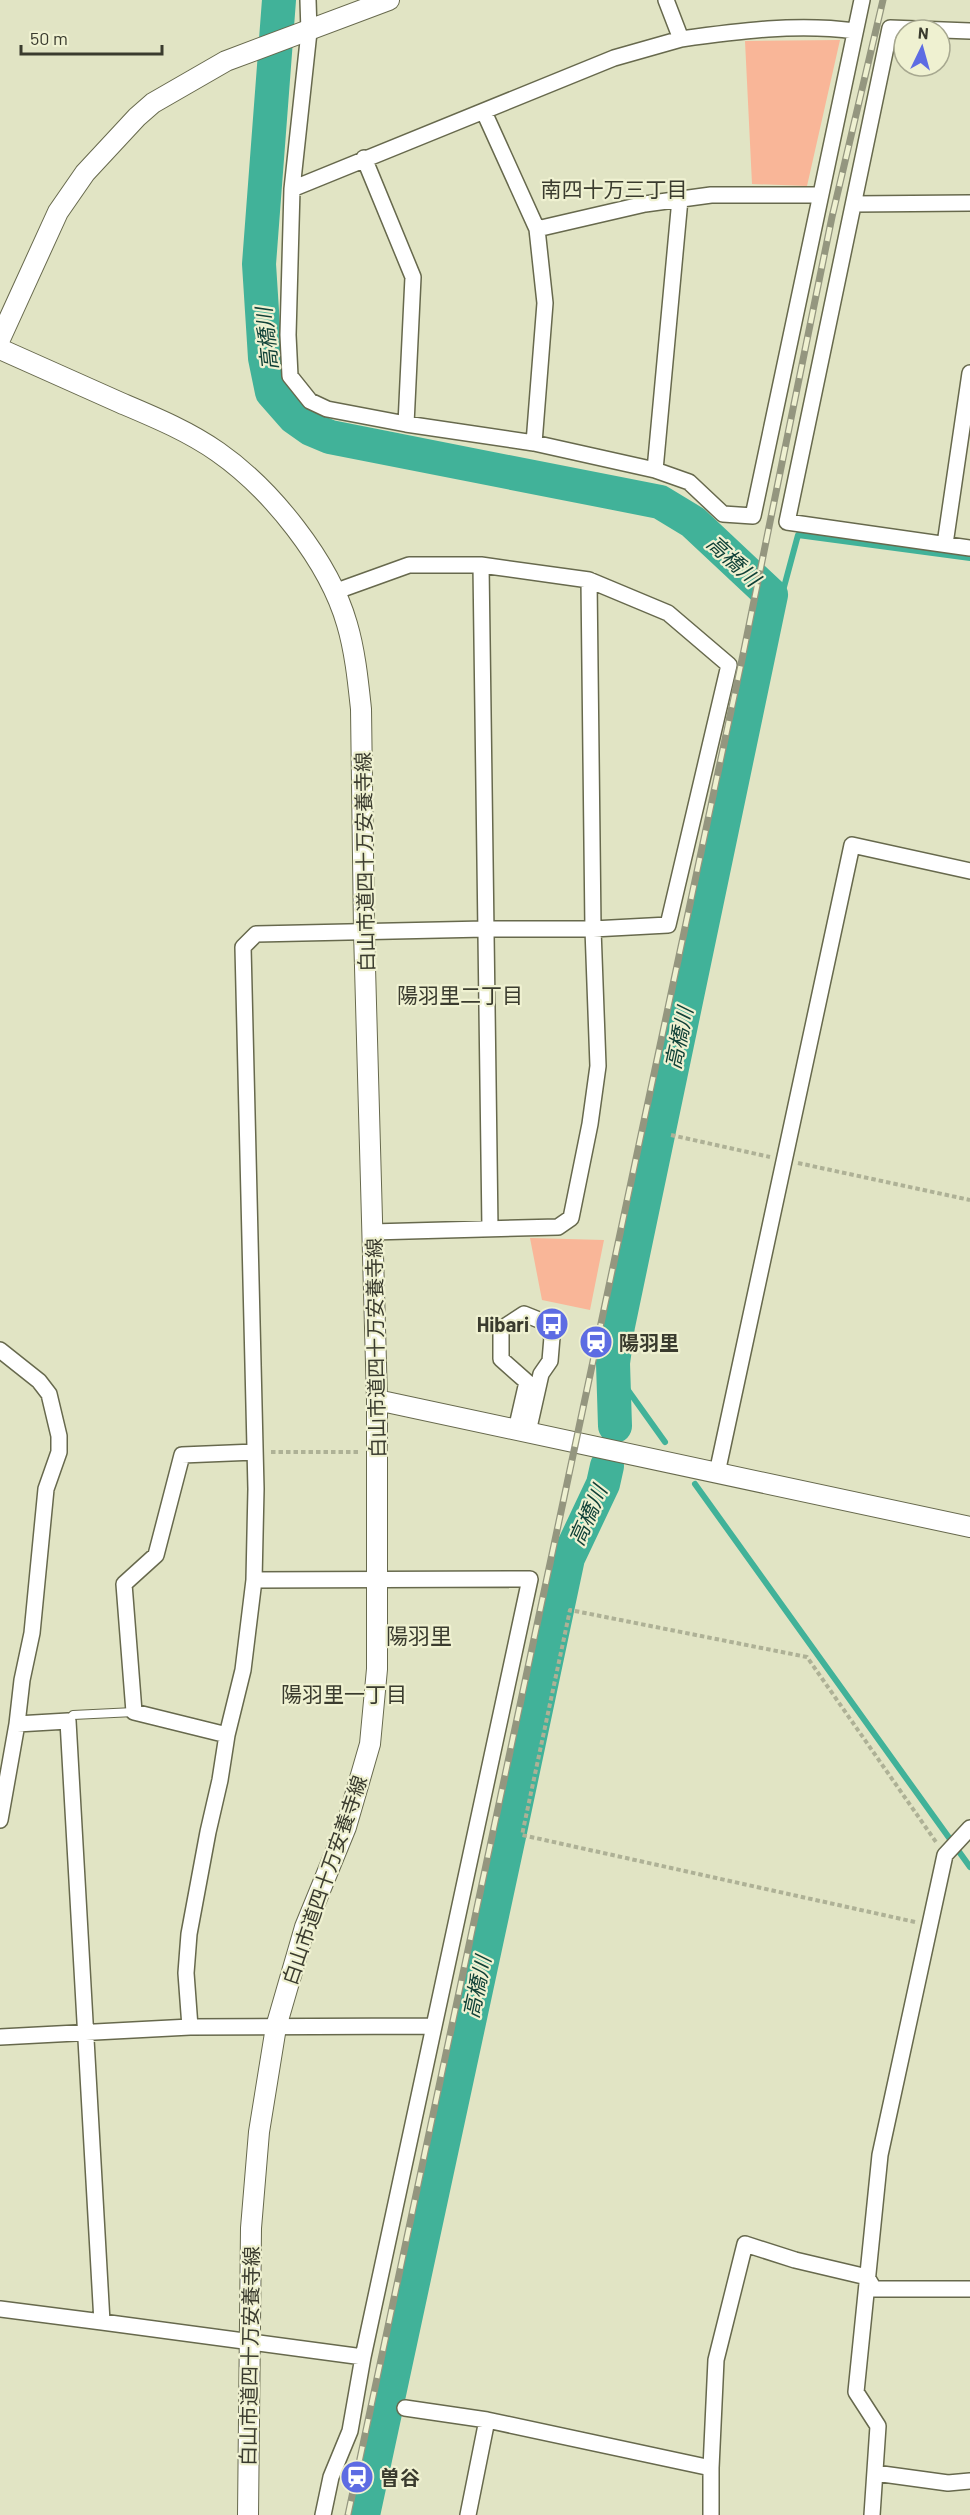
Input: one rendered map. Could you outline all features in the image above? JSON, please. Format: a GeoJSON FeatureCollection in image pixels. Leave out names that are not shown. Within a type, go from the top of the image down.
{"type":"FeatureCollection","features":[{"type":"Feature","properties":{"kind":"street"},"geometry":{"type":"LineString","coordinates":[[308,0],[309,32],[292,189],[288,335],[290,376],[310,401],[327,409],[406,424],[534,443],[655,470],[689,482],[723,514],[753,516],[862,0]]}},
{"type":"Feature","properties":{"kind":"street"},"geometry":{"type":"LineString","coordinates":[[0,339],[58,212],[112,142],[153,103],[201,74],[248,52],[309,32],[389,0]]}},
{"type":"Feature","properties":{"kind":"street"},"geometry":{"type":"LineString","coordinates":[[666,0],[681,39]]}},
{"type":"Feature","properties":{"kind":"street"},"geometry":{"type":"LineString","coordinates":[[292,189],[614,58],[681,39],[763,28],[834,28],[855,31]]}},
{"type":"Feature","properties":{"kind":"street"},"geometry":{"type":"LineString","coordinates":[[970,31],[890,28],[787,522],[970,548]]}},
{"type":"Feature","properties":{"kind":"street"},"geometry":{"type":"LineString","coordinates":[[484,112],[537,229],[545,303],[534,443]]}},
{"type":"Feature","properties":{"kind":"street"},"geometry":{"type":"LineString","coordinates":[[364,158],[413,277],[406,424]]}},
{"type":"Feature","properties":{"kind":"street"},"geometry":{"type":"LineString","coordinates":[[537,229],[645,204],[711,195],[820,195]]}},
{"type":"Feature","properties":{"kind":"street"},"geometry":{"type":"LineString","coordinates":[[655,470],[680,199]]}},
{"type":"Feature","properties":{"kind":"street"},"geometry":{"type":"LineString","coordinates":[[854,204],[970,204]]}},
{"type":"Feature","properties":{"kind":"street","name":"白山市道四十万安養寺線"},"geometry":{"type":"LineString","coordinates":[[0,349],[179,429],[218,452],[250,477],[290,521],[307,544],[334,592],[347,623],[358,681],[361,709],[364,931],[377,1400],[377,1669],[370,1744],[346,1827],[305,1927],[276,2027],[257,2156],[251,2228],[248,2515]]}},
{"type":"Feature","properties":{"kind":"street"},"geometry":{"type":"LineString","coordinates":[[945,544],[970,373]]}},
{"type":"Feature","properties":{"kind":"street"},"geometry":{"type":"LineString","coordinates":[[190,2027],[186,1973],[189,1934],[227,1735],[243,1670],[254,1580],[255,1452],[243,947],[256,934],[593,929],[668,925],[729,665],[668,614],[589,580],[481,565],[409,565],[334,592]]}},
{"type":"Feature","properties":{"kind":"street"},"geometry":{"type":"LineString","coordinates":[[481,565],[490,1229]]}},
{"type":"Feature","properties":{"kind":"street"},"geometry":{"type":"LineString","coordinates":[[372,1232],[558,1227],[571,1218],[590,1124],[598,1066],[593,929],[589,580]]}},
{"type":"Feature","properties":{"kind":"street"},"geometry":{"type":"LineString","coordinates":[[717,1473],[852,845],[970,871]]}},
{"type":"Feature","properties":{"kind":"street"},"geometry":{"type":"LineString","coordinates":[[524,1314],[544,1322],[552,1337],[550,1361],[541,1374],[522,1431],[527,1382],[501,1359],[501,1329],[524,1314]]}},
{"type":"Feature","properties":{"kind":"street"},"geometry":{"type":"LineString","coordinates":[[0,1350],[39,1381],[49,1394],[59,1436],[59,1452],[46,1488],[32,1633],[22,1680],[17,1724],[3,1785],[0,1820]]}},
{"type":"Feature","properties":{"kind":"street"},"geometry":{"type":"LineString","coordinates":[[377,1400],[970,1527]]}},
{"type":"Feature","properties":{"kind":"street"},"geometry":{"type":"LineString","coordinates":[[227,1735],[134,1712],[124,1584],[156,1555],[182,1455],[255,1452]]}},
{"type":"Feature","properties":{"kind":"street"},"geometry":{"type":"LineString","coordinates":[[254,1580],[530,1579],[363,2357],[350,2431],[331,2477],[323,2515]]}},
{"type":"Feature","properties":{"kind":"street"},"geometry":{"type":"LineString","coordinates":[[17,1724],[68,1721],[102,2322]]}},
{"type":"Feature","properties":{"kind":"street"},"geometry":{"type":"LineString","coordinates":[[872,2515],[878,2426],[856,2392],[880,2155],[928,1925],[951,1848],[970,1828]]}},
{"type":"Feature","properties":{"kind":"street"},"geometry":{"type":"LineString","coordinates":[[0,2037],[190,2027],[433,2026]]}},
{"type":"Feature","properties":{"kind":"street"},"geometry":{"type":"LineString","coordinates":[[711,2515],[711,2468],[717,2360],[745,2244],[795,2260],[867,2277],[874,2289],[970,2289]]}},
{"type":"Feature","properties":{"kind":"street"},"geometry":{"type":"LineString","coordinates":[[0,2308],[363,2357]]}},
{"type":"Feature","properties":{"kind":"street"},"geometry":{"type":"LineString","coordinates":[[405,2408],[488,2421],[711,2468]]}},
{"type":"Feature","properties":{"kind":"street"},"geometry":{"type":"LineString","coordinates":[[468,2515],[488,2421]]}},
{"type":"Feature","properties":{"kind":"street"},"geometry":{"type":"LineString","coordinates":[[875,2473],[948,2483],[970,2481]]}},
{"type":"Feature","properties":{"kind":"lane"},"geometry":{"type":"LineString","coordinates":[[68,1721],[73,1715],[134,1712]]}},
{"type":"Feature","properties":{"kind":"path"},"geometry":{"type":"LineString","coordinates":[[671,1135],[970,1200]]}},
{"type":"Feature","properties":{"kind":"path"},"geometry":{"type":"LineString","coordinates":[[255,1452],[378,1452]]}},
{"type":"Feature","properties":{"kind":"path"},"geometry":{"type":"LineString","coordinates":[[928,1925],[522,1835],[570,1610],[807,1657],[951,1848]]}},
{"type":"Feature","properties":{"kind":"shaded area"},"geometry":{"type":"Polygon","coordinates":[[[840,40],[807,186],[752,184],[745,41],[840,40]]]}},
{"type":"Feature","properties":{"kind":"shaded area"},"geometry":{"type":"Polygon","coordinates":[[[530,1238],[604,1240],[590,1310],[542,1300],[530,1238]]]}},
{"type":"Feature","properties":{"kind":"waterway","name":"高橋川"},"geometry":{"type":"LineString","coordinates":[[279,0],[259,264],[265,358],[272,392],[294,417],[311,429],[330,437],[660,502],[693,522],[771,595],[618,1326],[613,1363],[615,1426]]}},
{"type":"Feature","properties":{"kind":"waterway"},"geometry":{"type":"LineString","coordinates":[[771,595],[784,587],[798,535],[970,558]]}},
{"type":"Feature","properties":{"kind":"waterway"},"geometry":{"type":"LineString","coordinates":[[613,1363],[625,1386],[665,1442]]}},
{"type":"Feature","properties":{"kind":"waterway","name":"高橋川"},"geometry":{"type":"LineString","coordinates":[[363,2515],[568,1558],[603,1484],[607,1466]]}},
{"type":"Feature","properties":{"kind":"waterway"},"geometry":{"type":"LineString","coordinates":[[695,1484],[970,1867]]}},
{"type":"Feature","properties":{"kind":"railway"},"geometry":{"type":"LineString","coordinates":[[348,2515],[744,650],[832,217],[883,0]]}},
{"type":"Feature","properties":{"kind":"place","name":"Hibari"},"geometry":{"type":"Point","coordinates":[552,1324]}},
{"type":"Feature","properties":{"kind":"place","name":"陽羽里"},"geometry":{"type":"Point","coordinates":[596,1342]}},
{"type":"Feature","properties":{"kind":"place","name":"曽谷"},"geometry":{"type":"Point","coordinates":[357,2477]}},
{"type":"Feature","properties":{"kind":"district","name":"南四十万三丁目"},"geometry":{"type":"Point","coordinates":[614,188]}},
{"type":"Feature","properties":{"kind":"district","name":"陽羽里二丁目"},"geometry":{"type":"Point","coordinates":[460,994]}},
{"type":"Feature","properties":{"kind":"district","name":"陽羽里"},"geometry":{"type":"Point","coordinates":[419,1635]}},
{"type":"Feature","properties":{"kind":"district","name":"陽羽里一丁目"},"geometry":{"type":"Point","coordinates":[344,1693]}}]}
